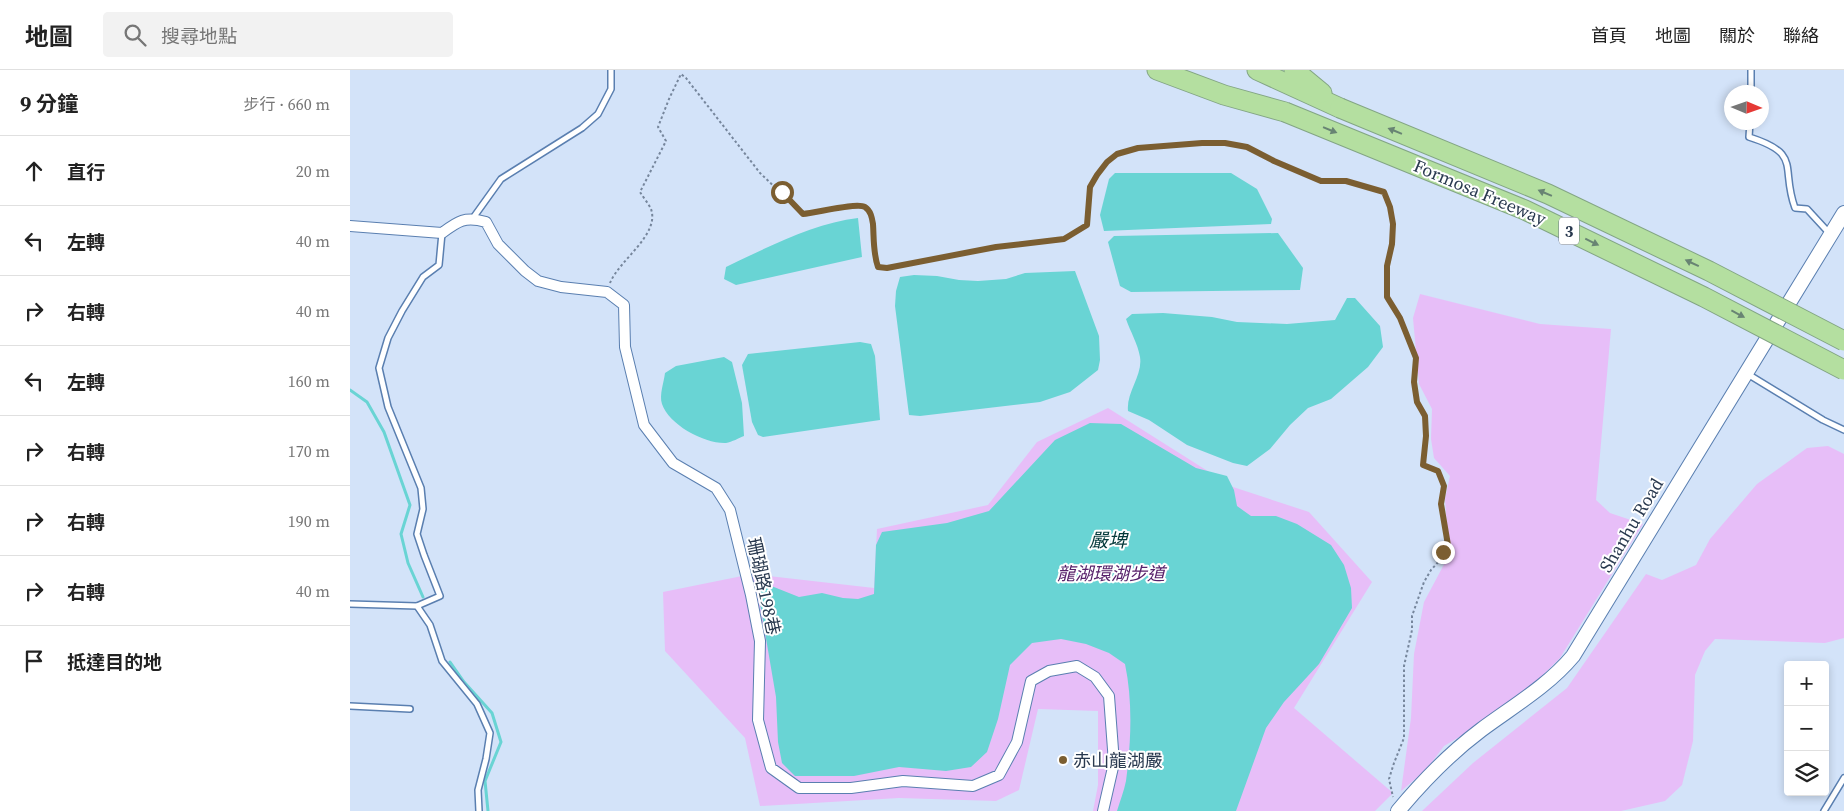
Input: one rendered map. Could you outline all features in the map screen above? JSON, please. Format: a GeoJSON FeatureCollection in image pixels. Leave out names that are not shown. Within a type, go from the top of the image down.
{"type":"FeatureCollection","features":[{"type":"Feature","properties":{"kind":"highway"},"geometry":{"type":"LineString","coordinates":[[1157,70],[1224,95],[1285,112]]}},
{"type":"Feature","properties":{"kind":"highway","name":"Formosa Freeway"},"geometry":{"type":"LineString","coordinates":[[1189,70],[1285,112],[1525,210],[1704,297],[1844,370]]}},
{"type":"Feature","properties":{"kind":"highway","name":"Formosa Freeway"},"geometry":{"type":"LineString","coordinates":[[1257,70],[1340,108],[1548,194],[1710,271],[1844,341]]}},
{"type":"Feature","properties":{"kind":"highway"},"geometry":{"type":"LineString","coordinates":[[1294,70],[1340,108]]}},
{"type":"Feature","properties":{"kind":"street","name":"Shanhu Road"},"geometry":{"type":"LineString","coordinates":[[1398,811],[1432,772],[1456,750],[1554,676],[1574,656],[1844,213]]}},
{"type":"Feature","properties":{"kind":"street"},"geometry":{"type":"LineString","coordinates":[[350,226],[442,233],[458,221],[473,218],[486,222],[498,244],[538,281],[561,287],[607,292]]}},
{"type":"Feature","properties":{"kind":"street","name":"珊瑚路198巷"},"geometry":{"type":"LineString","coordinates":[[607,292],[624,305],[625,347],[644,425],[673,463],[716,488],[730,510],[760,641],[758,720],[771,768],[799,788],[851,788],[902,781],[973,786],[998,775],[1017,742],[1031,682],[1049,671],[1077,666],[1095,677],[1109,696],[1114,763],[1103,811]]}},
{"type":"Feature","properties":{"kind":"lane"},"geometry":{"type":"LineString","coordinates":[[473,218],[501,179],[582,128],[598,114],[611,89],[611,70]]}},
{"type":"Feature","properties":{"kind":"lane"},"geometry":{"type":"LineString","coordinates":[[1750,85],[1751,70]]}},
{"type":"Feature","properties":{"kind":"lane"},"geometry":{"type":"LineString","coordinates":[[1749,130],[1749,137],[1768,143],[1782,152],[1788,166],[1791,198],[1795,208],[1807,209],[1831,235]]}},
{"type":"Feature","properties":{"kind":"lane"},"geometry":{"type":"LineString","coordinates":[[350,604],[417,606],[440,596],[417,534],[423,509],[421,488],[388,407],[380,368],[388,338],[402,311],[423,277],[439,265],[442,233]]}},
{"type":"Feature","properties":{"kind":"lane"},"geometry":{"type":"LineString","coordinates":[[1745,373],[1823,420],[1844,430]]}},
{"type":"Feature","properties":{"kind":"lane"},"geometry":{"type":"LineString","coordinates":[[417,606],[430,625],[442,660],[477,704],[490,733],[478,790],[479,811]]}},
{"type":"Feature","properties":{"kind":"lane"},"geometry":{"type":"LineString","coordinates":[[350,706],[410,709]]}},
{"type":"Feature","properties":{"kind":"lane"},"geometry":{"type":"LineString","coordinates":[[1824,811],[1844,778]]}},
{"type":"Feature","properties":{"kind":"path"},"geometry":{"type":"LineString","coordinates":[[607,292],[613,277],[641,244],[652,219],[650,208],[640,192],[666,141],[658,127],[681,74],[760,173],[803,214],[856,205],[865,208],[872,215],[875,257],[878,267],[901,266],[996,247],[1064,239],[1087,225],[1090,187],[1107,162],[1117,154],[1138,148],[1225,143],[1247,147],[1321,181],[1346,181],[1384,192],[1390,207],[1393,224],[1392,244],[1387,266],[1387,297],[1400,318],[1416,358],[1414,382],[1417,402],[1425,416],[1426,436],[1423,465],[1438,471],[1444,486],[1441,504],[1448,545],[1424,582],[1412,616],[1412,630],[1404,666],[1404,738],[1390,779],[1398,811]]}},
{"type":"Feature","properties":{"kind":"green space"},"geometry":{"type":"Polygon","coordinates":[[[1420,294],[1540,324],[1611,329],[1596,500],[1610,513],[1643,524],[1560,658],[1532,686],[1478,726],[1444,746],[1426,770],[1401,791],[1411,718],[1414,654],[1424,602],[1449,555],[1445,499],[1450,476],[1434,458],[1431,439],[1432,409],[1419,384],[1413,318],[1420,294]]]}},
{"type":"Feature","properties":{"kind":"green space","name":"嚴埤"},"geometry":{"type":"Polygon","coordinates":[[[1108,408],[1233,487],[1309,512],[1372,582],[1294,708],[1393,793],[1375,811],[1093,811],[1098,785],[1098,711],[1038,709],[1019,790],[996,801],[899,798],[760,806],[745,738],[665,651],[663,592],[752,574],[874,588],[877,529],[988,505],[1037,442],[1108,408]]]}},
{"type":"Feature","properties":{"kind":"green space"},"geometry":{"type":"Polygon","coordinates":[[[1828,446],[1844,454],[1844,638],[1825,643],[1715,639],[1705,651],[1695,675],[1693,741],[1682,785],[1665,801],[1621,811],[1422,811],[1473,763],[1567,688],[1646,574],[1662,580],[1696,565],[1710,539],[1757,484],[1807,448],[1828,446]]]}},
{"type":"Feature","properties":{"kind":"water"},"geometry":{"type":"Polygon","coordinates":[[[1115,173],[1231,173],[1257,189],[1272,219],[1271,224],[1104,231],[1100,215],[1109,179],[1115,173]]]}},
{"type":"Feature","properties":{"kind":"water"},"geometry":{"type":"Polygon","coordinates":[[[858,218],[862,257],[736,285],[724,279],[726,267],[774,244],[824,225],[858,218]]]}},
{"type":"Feature","properties":{"kind":"water"},"geometry":{"type":"Polygon","coordinates":[[[1278,233],[1303,268],[1300,290],[1131,292],[1120,286],[1108,242],[1114,236],[1278,233]]]}},
{"type":"Feature","properties":{"kind":"water"},"geometry":{"type":"Polygon","coordinates":[[[1075,271],[1099,336],[1100,360],[1098,370],[1070,392],[1040,402],[920,416],[909,415],[895,306],[896,291],[900,277],[914,275],[937,276],[978,281],[1006,279],[1025,273],[1075,271]]]}},
{"type":"Feature","properties":{"kind":"water"},"geometry":{"type":"Polygon","coordinates":[[[1347,298],[1355,298],[1380,326],[1383,347],[1368,367],[1331,399],[1308,408],[1290,425],[1270,449],[1247,466],[1233,463],[1187,445],[1149,420],[1128,411],[1129,397],[1140,364],[1138,347],[1126,319],[1132,314],[1163,313],[1212,317],[1237,322],[1287,324],[1335,320],[1347,298]]]}},
{"type":"Feature","properties":{"kind":"water"},"geometry":{"type":"Polygon","coordinates":[[[860,342],[871,344],[875,356],[880,420],[763,437],[758,435],[752,422],[742,365],[748,354],[860,342]]]}},
{"type":"Feature","properties":{"kind":"water"},"geometry":{"type":"Polygon","coordinates":[[[724,357],[732,362],[742,403],[744,436],[726,443],[698,437],[680,426],[666,412],[661,397],[665,373],[676,366],[724,357]]]}},
{"type":"Feature","properties":{"kind":"water","name":"嚴埤"},"geometry":{"type":"Polygon","coordinates":[[[1090,423],[1121,424],[1196,468],[1227,476],[1234,490],[1237,506],[1251,516],[1276,516],[1297,524],[1331,545],[1344,565],[1351,588],[1352,608],[1319,664],[1284,702],[1266,728],[1236,811],[1117,811],[1126,781],[1130,737],[1128,678],[1125,664],[1109,653],[1086,644],[1061,639],[1032,643],[1010,665],[998,719],[987,752],[971,767],[946,771],[899,767],[854,776],[795,776],[782,763],[778,742],[776,697],[756,580],[799,597],[822,593],[858,599],[874,594],[876,545],[882,532],[947,523],[989,511],[1055,440],[1090,423]]]}},
{"type":"Feature","properties":{"kind":"waterway"},"geometry":{"type":"LineString","coordinates":[[350,390],[367,402],[384,432],[410,505],[401,534],[408,563],[423,597]]}},
{"type":"Feature","properties":{"kind":"waterway"},"geometry":{"type":"LineString","coordinates":[[450,662],[464,682],[492,713],[501,742],[485,781],[488,811]]}},
{"type":"Feature","properties":{"kind":"place","name":"赤山龍湖嚴"},"geometry":{"type":"Point","coordinates":[1063,760]}},
{"type":"Feature","properties":{"kind":"route"},"geometry":{"type":"LineString","coordinates":[[782,192],[803,214],[856,205],[865,208],[872,215],[875,257],[878,267],[887,268],[996,247],[1064,239],[1087,225],[1090,187],[1107,162],[1117,154],[1138,148],[1225,143],[1247,147],[1321,181],[1346,181],[1384,192],[1390,207],[1393,224],[1392,244],[1387,266],[1387,297],[1400,318],[1416,358],[1414,382],[1417,402],[1425,416],[1426,436],[1423,465],[1438,471],[1444,486],[1441,504],[1448,545],[1443,552]]}},
{"type":"Feature","properties":{"kind":"park label","name":"龍湖環湖步道"},"geometry":{"type":"Point","coordinates":[1111,573]}}]}
